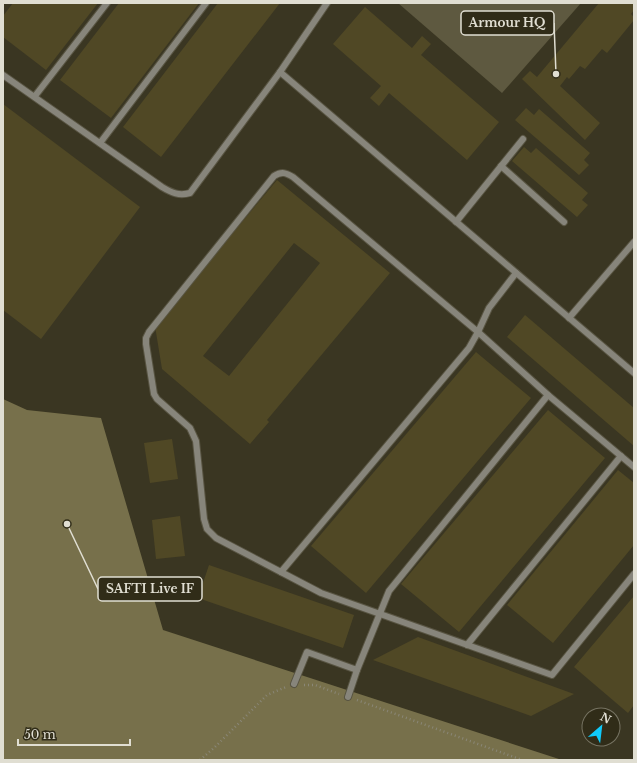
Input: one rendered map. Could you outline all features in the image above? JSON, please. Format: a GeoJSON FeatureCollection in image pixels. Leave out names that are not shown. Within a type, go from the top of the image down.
{"type":"FeatureCollection","features":[{"type":"Feature","properties":{"kind":"lane"},"geometry":{"type":"LineString","coordinates":[[34,96],[107,3]]}},
{"type":"Feature","properties":{"kind":"lane"},"geometry":{"type":"LineString","coordinates":[[100,143],[206,3]]}},
{"type":"Feature","properties":{"kind":"lane"},"geometry":{"type":"LineString","coordinates":[[3,75],[162,187],[173,193],[182,195],[190,192],[280,72],[327,3]]}},
{"type":"Feature","properties":{"kind":"lane"},"geometry":{"type":"LineString","coordinates":[[280,72],[634,373]]}},
{"type":"Feature","properties":{"kind":"lane"},"geometry":{"type":"LineString","coordinates":[[456,222],[523,140]]}},
{"type":"Feature","properties":{"kind":"lane"},"geometry":{"type":"LineString","coordinates":[[501,166],[564,222]]}},
{"type":"Feature","properties":{"kind":"lane"},"geometry":{"type":"LineString","coordinates":[[634,467],[548,395],[478,332],[293,177],[286,173],[279,173],[274,176],[149,332],[146,338],[154,394],[157,399],[190,428],[196,441],[204,519],[207,529],[216,538],[321,593],[552,675],[634,574]]}},
{"type":"Feature","properties":{"kind":"lane"},"geometry":{"type":"LineString","coordinates":[[569,318],[634,242]]}},
{"type":"Feature","properties":{"kind":"lane"},"geometry":{"type":"LineString","coordinates":[[282,572],[469,348],[478,332],[488,308],[516,273]]}},
{"type":"Feature","properties":{"kind":"lane"},"geometry":{"type":"LineString","coordinates":[[348,697],[357,670],[389,591],[548,395]]}},
{"type":"Feature","properties":{"kind":"lane"},"geometry":{"type":"LineString","coordinates":[[467,645],[621,456]]}},
{"type":"Feature","properties":{"kind":"lane"},"geometry":{"type":"LineString","coordinates":[[294,684],[307,652],[357,670]]}},
{"type":"Feature","properties":{"kind":"path"},"geometry":{"type":"LineString","coordinates":[[200,760],[215,748],[267,695],[294,684],[315,685],[522,760]]}},
{"type":"Feature","properties":{"kind":"shaded area"},"geometry":{"type":"Polygon","coordinates":[[[398,3],[581,3],[502,93],[398,3]]]}},
{"type":"Feature","properties":{"kind":"shaded area"},"geometry":{"type":"Polygon","coordinates":[[[3,399],[27,410],[101,418],[163,630],[562,760],[3,760],[3,399]]]}},
{"type":"Feature","properties":{"kind":"building"},"geometry":{"type":"Polygon","coordinates":[[[13,3],[98,3],[46,70],[3,37],[3,16],[13,3]]]}},
{"type":"Feature","properties":{"kind":"building"},"geometry":{"type":"Polygon","coordinates":[[[119,3],[199,3],[111,118],[60,80],[119,3]]]}},
{"type":"Feature","properties":{"kind":"building"},"geometry":{"type":"Polygon","coordinates":[[[218,3],[280,3],[161,157],[123,127],[218,3]]]}},
{"type":"Feature","properties":{"kind":"building"},"geometry":{"type":"Polygon","coordinates":[[[599,3],[634,3],[634,10],[631,14],[634,17],[634,20],[607,53],[602,49],[585,69],[580,66],[569,79],[567,77],[560,86],[600,123],[585,140],[522,79],[530,71],[537,77],[599,3]]]}},
{"type":"Feature","properties":{"kind":"building"},"geometry":{"type":"Polygon","coordinates":[[[365,7],[412,48],[422,36],[431,44],[421,55],[499,122],[467,160],[389,93],[379,106],[370,98],[381,86],[333,44],[365,7]]]}},
{"type":"Feature","properties":{"kind":"building"},"geometry":{"type":"Polygon","coordinates":[[[3,104],[140,207],[41,339],[3,310],[3,104]]]}},
{"type":"Feature","properties":{"kind":"building"},"geometry":{"type":"Polygon","coordinates":[[[526,108],[534,115],[539,109],[590,153],[584,160],[589,165],[579,175],[515,120],[526,108]]]}},
{"type":"Feature","properties":{"kind":"building"},"geometry":{"type":"Polygon","coordinates":[[[524,147],[531,153],[536,148],[588,193],[582,200],[588,205],[577,217],[512,161],[524,147]]]}},
{"type":"Feature","properties":{"kind":"building"},"geometry":{"type":"Polygon","coordinates":[[[277,180],[390,273],[267,420],[269,422],[250,444],[162,369],[155,326],[277,180]],[[294,243],[203,356],[229,376],[320,263],[294,243]]]}},
{"type":"Feature","properties":{"kind":"building"},"geometry":{"type":"Polygon","coordinates":[[[525,315],[634,408],[634,446],[507,337],[525,315]]]}},
{"type":"Feature","properties":{"kind":"building"},"geometry":{"type":"Polygon","coordinates":[[[476,352],[531,398],[366,593],[311,546],[476,352]]]}},
{"type":"Feature","properties":{"kind":"building"},"geometry":{"type":"Polygon","coordinates":[[[548,410],[605,458],[459,632],[401,584],[548,410]]]}},
{"type":"Feature","properties":{"kind":"building"},"geometry":{"type":"Polygon","coordinates":[[[172,439],[178,479],[150,483],[144,443],[172,439]]]}},
{"type":"Feature","properties":{"kind":"building"},"geometry":{"type":"Polygon","coordinates":[[[618,470],[634,483],[634,545],[553,643],[507,605],[618,470]]]}},
{"type":"Feature","properties":{"kind":"building"},"geometry":{"type":"Polygon","coordinates":[[[180,516],[185,556],[156,559],[152,520],[180,516]]]}},
{"type":"Feature","properties":{"kind":"building"},"geometry":{"type":"Polygon","coordinates":[[[209,565],[354,615],[343,648],[198,598],[209,565]]]}},
{"type":"Feature","properties":{"kind":"building"},"geometry":{"type":"Polygon","coordinates":[[[634,596],[634,705],[628,713],[574,667],[634,596]]]}},
{"type":"Feature","properties":{"kind":"building"},"geometry":{"type":"Polygon","coordinates":[[[418,637],[574,694],[531,716],[373,660],[418,637]]]}},
{"type":"Feature","properties":{"kind":"place","name":"Armour HQ"},"geometry":{"type":"Point","coordinates":[556,74]}},
{"type":"Feature","properties":{"kind":"place","name":"SAFTI Live IF"},"geometry":{"type":"Point","coordinates":[67,524]}}]}
